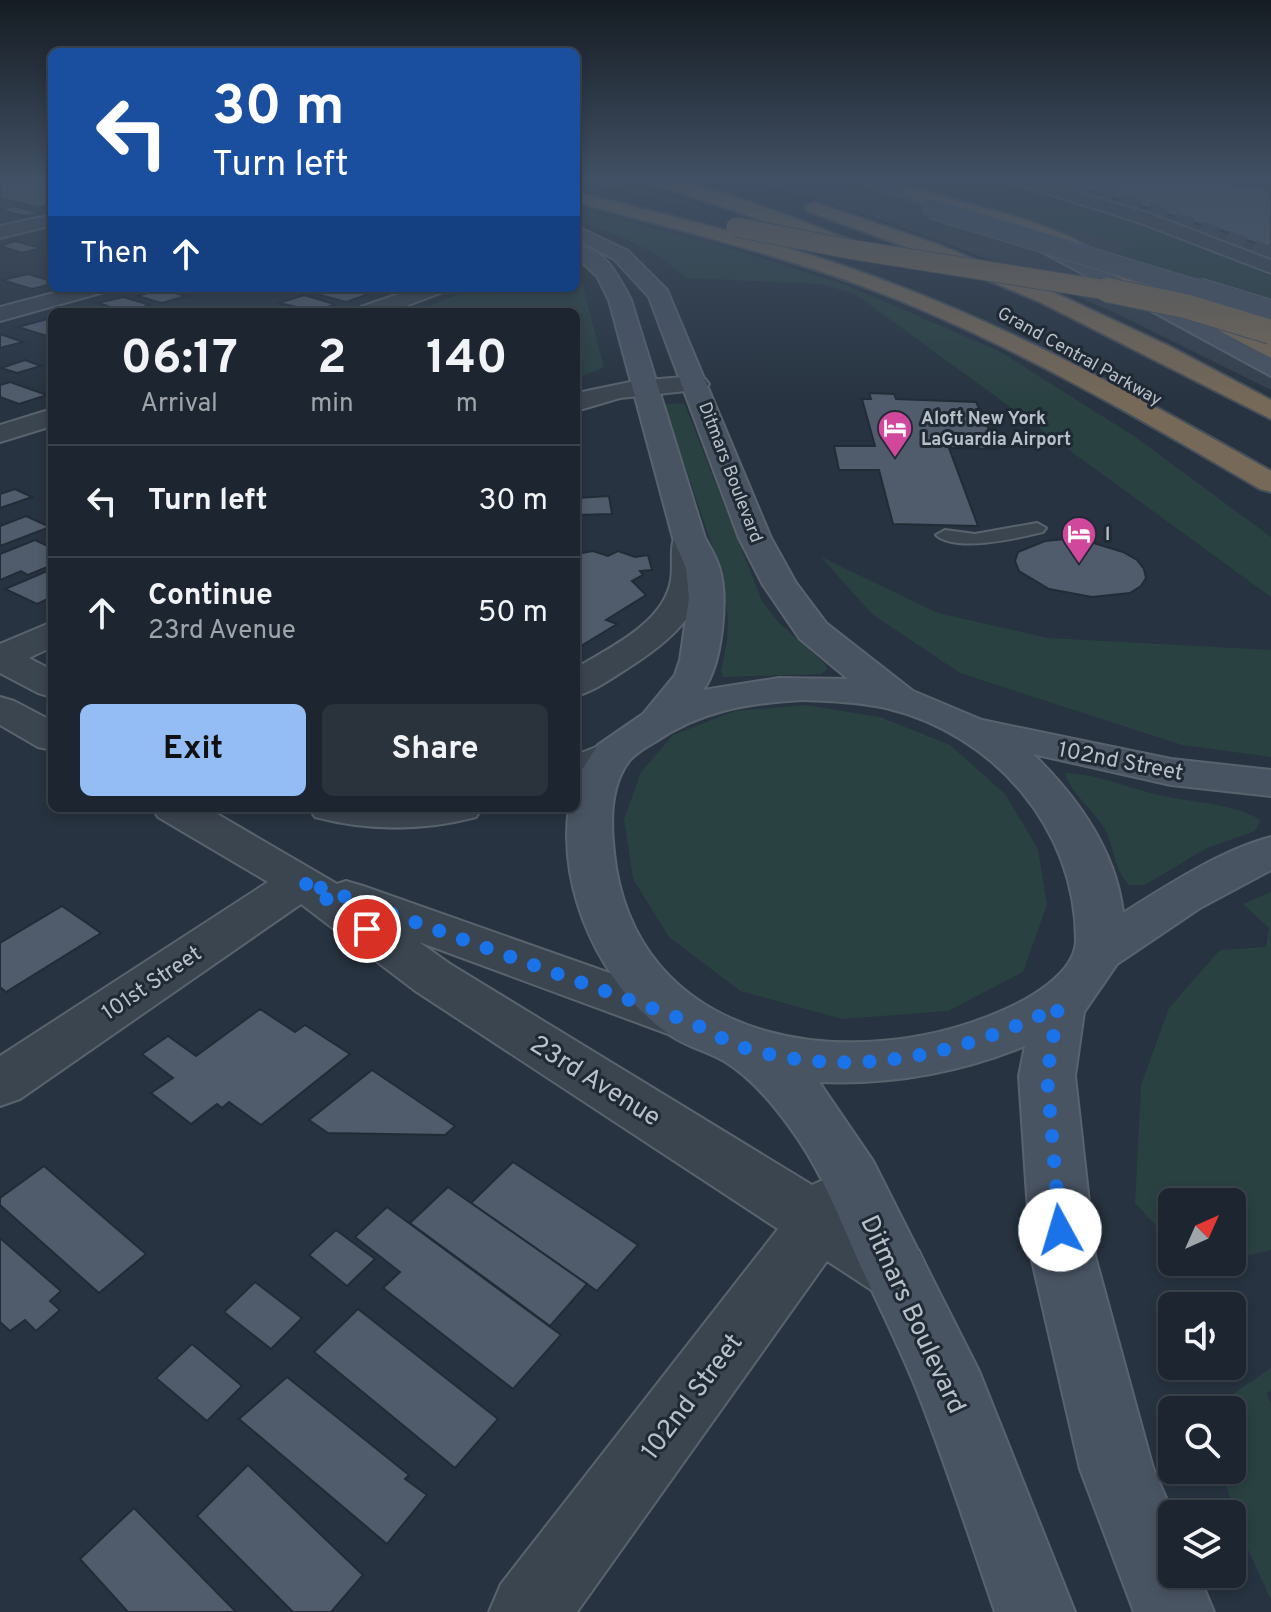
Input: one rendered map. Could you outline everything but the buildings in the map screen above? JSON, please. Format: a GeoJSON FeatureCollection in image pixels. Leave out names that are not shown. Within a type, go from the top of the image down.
{"type":"FeatureCollection","features":[{"type":"Feature","properties":{"kind":"highway"},"geometry":{"type":"LineString","coordinates":[[783,254],[894,291],[976,327],[1072,374],[1271,483]]}},
{"type":"Feature","properties":{"kind":"highway"},"geometry":{"type":"LineString","coordinates":[[867,254],[948,288]]}},
{"type":"Feature","properties":{"kind":"highway"},"geometry":{"type":"LineString","coordinates":[[882,254],[1133,294],[1217,314],[1271,332]]}},
{"type":"Feature","properties":{"kind":"highway","name":"Grand Central Parkway"},"geometry":{"type":"LineString","coordinates":[[946,254],[1025,286],[1160,350],[1271,411]]}},
{"type":"Feature","properties":{"kind":"highway"},"geometry":{"type":"LineString","coordinates":[[1045,254],[1086,268]]}},
{"type":"Feature","properties":{"kind":"highway"},"geometry":{"type":"LineString","coordinates":[[1088,254],[1271,351]]}},
{"type":"Feature","properties":{"kind":"highway","name":"Grand Central Parkway"},"geometry":{"type":"LineString","coordinates":[[1041,332],[1149,392],[1271,474]]}},
{"type":"Feature","properties":{"kind":"street"},"geometry":{"type":"LineString","coordinates":[[583,254],[606,273],[620,300],[689,538],[703,568],[706,598],[699,660],[693,678],[661,717]]}},
{"type":"Feature","properties":{"kind":"street","name":"Ditmars Boulevard"},"geometry":{"type":"LineString","coordinates":[[619,254],[659,295],[755,538],[780,585],[813,631],[865,674],[907,701]]}},
{"type":"Feature","properties":{"kind":"street"},"geometry":{"type":"LineString","coordinates":[[1059,254],[1271,369]]}},
{"type":"Feature","properties":{"kind":"street"},"geometry":{"type":"LineString","coordinates":[[1080,254],[1271,312]]}},
{"type":"Feature","properties":{"kind":"street"},"geometry":{"type":"LineString","coordinates":[[1238,254],[1271,267]]}},
{"type":"Feature","properties":{"kind":"street"},"geometry":{"type":"LineString","coordinates":[[0,314],[82,292]]}},
{"type":"Feature","properties":{"kind":"street"},"geometry":{"type":"LineString","coordinates":[[380,308],[426,292]]}},
{"type":"Feature","properties":{"kind":"street"},"geometry":{"type":"LineString","coordinates":[[580,402],[615,390],[646,385],[696,384]]}},
{"type":"Feature","properties":{"kind":"street"},"geometry":{"type":"LineString","coordinates":[[0,434],[48,418]]}},
{"type":"Feature","properties":{"kind":"street"},"geometry":{"type":"LineString","coordinates":[[580,681],[659,628],[679,603],[685,593],[689,570],[689,538]]}},
{"type":"Feature","properties":{"kind":"street"},"geometry":{"type":"LineString","coordinates":[[0,658],[48,635]]}},
{"type":"Feature","properties":{"kind":"street"},"geometry":{"type":"LineString","coordinates":[[0,658],[48,683]]}},
{"type":"Feature","properties":{"kind":"street"},"geometry":{"type":"LineString","coordinates":[[1101,951],[1100,907],[1088,862],[1067,820],[1046,791],[1011,755],[972,728],[907,701],[850,690],[802,688],[754,690],[711,698],[661,717],[595,762],[596,782],[590,816],[594,864],[602,904],[619,944],[648,982],[690,1022],[744,1047],[811,1060],[881,1061],[956,1049],[1010,1030],[1058,1007],[1101,951],[1196,890],[1271,851]]}},
{"type":"Feature","properties":{"kind":"street"},"geometry":{"type":"LineString","coordinates":[[0,709],[48,736]]}},
{"type":"Feature","properties":{"kind":"street","name":"102nd Street"},"geometry":{"type":"LineString","coordinates":[[972,728],[1171,772],[1271,783]]}},
{"type":"Feature","properties":{"kind":"street","name":"23rd Avenue"},"geometry":{"type":"LineString","coordinates":[[181,812],[302,881],[432,977],[707,1149],[835,1201]]}},
{"type":"Feature","properties":{"kind":"street"},"geometry":{"type":"LineString","coordinates":[[358,812],[421,816],[440,812]]}},
{"type":"Feature","properties":{"kind":"street","name":"23rd Avenue"},"geometry":{"type":"LineString","coordinates":[[302,881],[690,1022]]}},
{"type":"Feature","properties":{"kind":"street","name":"101st Street"},"geometry":{"type":"LineString","coordinates":[[0,1084],[302,881]]}},
{"type":"Feature","properties":{"kind":"street"},"geometry":{"type":"LineString","coordinates":[[1058,1007],[1047,1076],[1063,1256],[1117,1469],[1174,1612]]}},
{"type":"Feature","properties":{"kind":"street","name":"Ditmars Boulevard"},"geometry":{"type":"LineString","coordinates":[[744,1047],[785,1079],[814,1116],[835,1201],[896,1271],[954,1395],[1035,1612]]}},
{"type":"Feature","properties":{"kind":"street","name":"102nd Street"},"geometry":{"type":"LineString","coordinates":[[529,1612],[835,1201]]}},
{"type":"Feature","properties":{"kind":"lane"},"geometry":{"type":"LineString","coordinates":[[945,535],[975,539],[1037,528]]}},
{"type":"Feature","properties":{"kind":"shaded area"},"geometry":{"type":"Polygon","coordinates":[[[975,254],[1271,254],[1271,390],[1118,314],[975,254]]]}},
{"type":"Feature","properties":{"kind":"green space"},"geometry":{"type":"Polygon","coordinates":[[[655,254],[748,254],[846,285],[999,351],[1134,436],[1271,537],[1271,597],[855,294],[820,284],[686,278],[655,254]]]}},
{"type":"Feature","properties":{"kind":"green space"},"geometry":{"type":"Polygon","coordinates":[[[1112,254],[1220,254],[1271,273],[1271,341],[1105,257],[1112,254]]]}},
{"type":"Feature","properties":{"kind":"green space"},"geometry":{"type":"Polygon","coordinates":[[[580,282],[604,367],[580,377],[580,308],[423,308],[465,292],[580,292],[580,282]]]}},
{"type":"Feature","properties":{"kind":"green space"},"geometry":{"type":"Polygon","coordinates":[[[684,403],[762,601],[778,622],[825,664],[827,670],[821,674],[723,677],[721,670],[728,618],[723,578],[664,404],[684,403]]]}},
{"type":"Feature","properties":{"kind":"green space"},"geometry":{"type":"Polygon","coordinates":[[[821,557],[938,613],[1048,638],[1271,650],[1271,757],[1182,745],[960,673],[872,614],[821,557]]]}},
{"type":"Feature","properties":{"kind":"green space"},"geometry":{"type":"Polygon","coordinates":[[[805,705],[880,717],[950,745],[1005,794],[1038,849],[1047,905],[1023,972],[948,1011],[842,1019],[740,991],[669,937],[633,879],[624,819],[641,772],[673,735],[735,711],[805,705]]]}},
{"type":"Feature","properties":{"kind":"green space"},"geometry":{"type":"Polygon","coordinates":[[[1065,773],[1226,807],[1261,820],[1255,831],[1205,849],[1145,885],[1129,885],[1119,871],[1103,826],[1072,788],[1065,773]]]}},
{"type":"Feature","properties":{"kind":"green space"},"geometry":{"type":"Polygon","coordinates":[[[1271,892],[1271,1250],[1246,1256],[1246,1188],[1158,1188],[1158,1228],[1135,1203],[1141,1085],[1169,1008],[1220,950],[1266,947],[1269,928],[1243,904],[1271,892]]]}},
{"type":"Feature","properties":{"kind":"green space"},"geometry":{"type":"Polygon","coordinates":[[[1271,1368],[1271,1391],[1266,1393],[1271,1404],[1271,1600],[1246,1545],[1246,1500],[1231,1500],[1226,1484],[1246,1484],[1246,1396],[1230,1396],[1271,1368]]]}},
{"type":"Feature","properties":{"kind":"tunnel"},"geometry":{"type":"LineString","coordinates":[[1266,254],[1271,256]]}},
{"type":"Feature","properties":{"kind":"place","name":"Aloft New York LaGuardia Airport"},"geometry":{"type":"Point","coordinates":[895,459]}},
{"type":"Feature","properties":{"kind":"place","name":"l"},"geometry":{"type":"Point","coordinates":[1079,565]}},
{"type":"Feature","properties":{"kind":"route"},"geometry":{"type":"LineString","coordinates":[[367,929],[302,881],[690,1022],[744,1047],[811,1060],[881,1061],[956,1049],[1010,1030],[1058,1007],[1047,1076],[1060,1230]]}}]}
